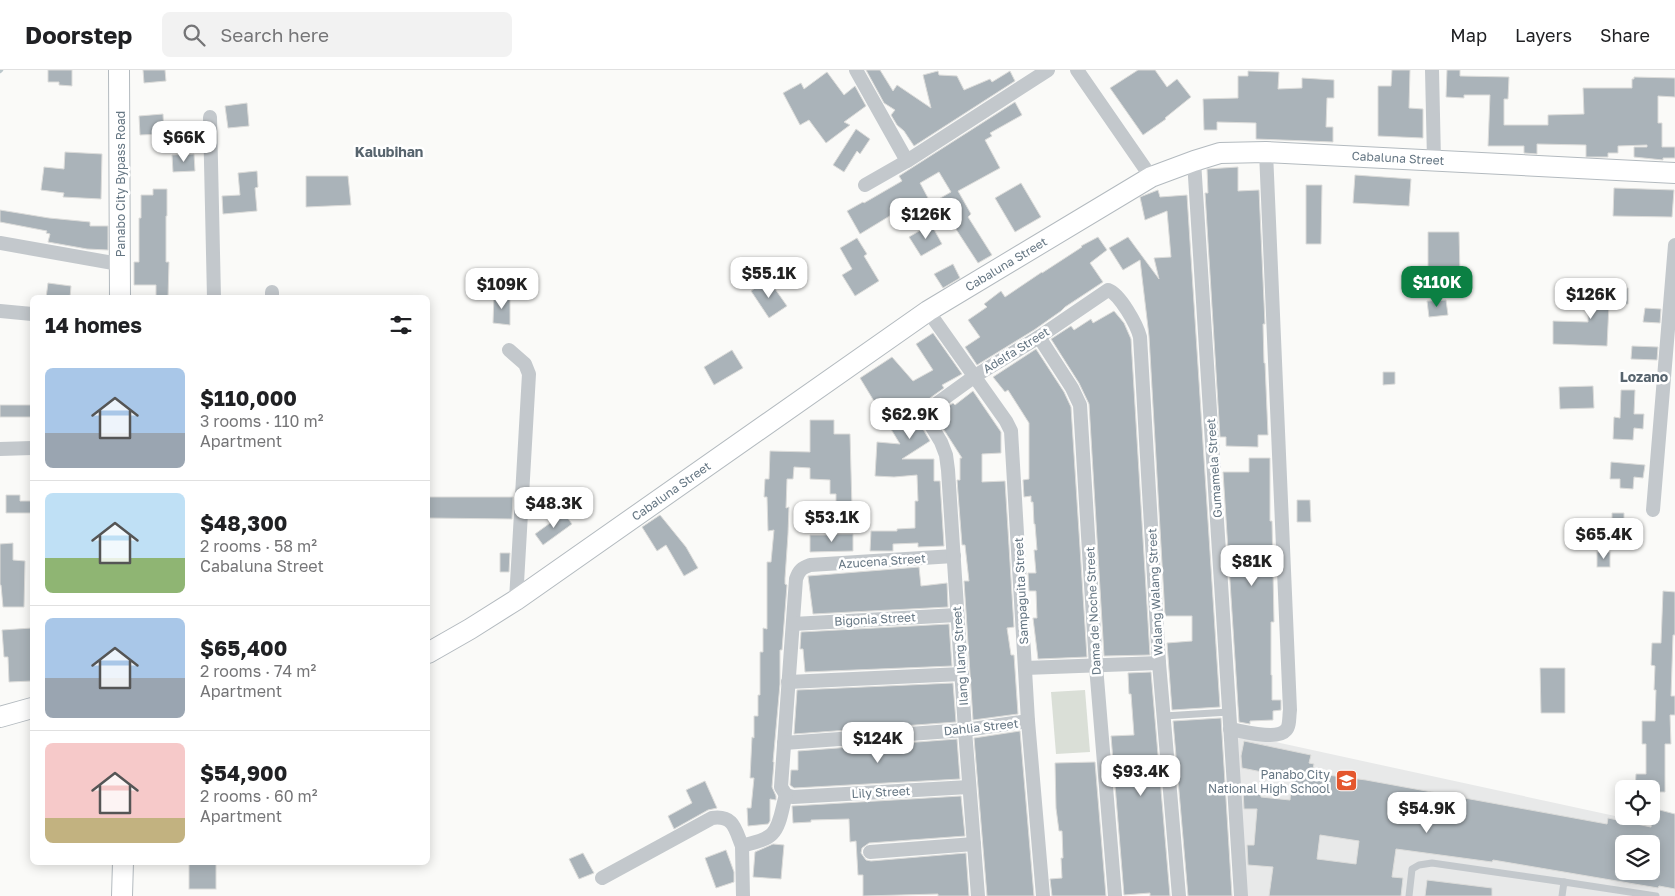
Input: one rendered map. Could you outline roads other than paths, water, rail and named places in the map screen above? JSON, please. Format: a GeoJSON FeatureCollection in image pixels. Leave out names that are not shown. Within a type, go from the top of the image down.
{"type":"FeatureCollection","features":[{"type":"Feature","properties":{"kind":"main road","name":"Panabo City Bypass Road"},"geometry":{"type":"LineString","coordinates":[[120,70],[120,295]]}},
{"type":"Feature","properties":{"kind":"main road","name":"Cabaluna Street"},"geometry":{"type":"LineString","coordinates":[[430,652],[516,600],[928,311],[1150,177],[1220,153],[1266,152],[1675,173]]}},
{"type":"Feature","properties":{"kind":"main road"},"geometry":{"type":"LineString","coordinates":[[0,717],[30,709]]}},
{"type":"Feature","properties":{"kind":"main road"},"geometry":{"type":"LineString","coordinates":[[122,896],[123,865]]}},
{"type":"Feature","properties":{"kind":"street"},"geometry":{"type":"LineString","coordinates":[[856,70],[907,161]]}},
{"type":"Feature","properties":{"kind":"street"},"geometry":{"type":"LineString","coordinates":[[865,185],[907,161],[1048,70]]}},
{"type":"Feature","properties":{"kind":"street"},"geometry":{"type":"LineString","coordinates":[[1077,70],[1150,177]]}},
{"type":"Feature","properties":{"kind":"street"},"geometry":{"type":"LineString","coordinates":[[1432,70],[1434,160]]}},
{"type":"Feature","properties":{"kind":"street"},"geometry":{"type":"LineString","coordinates":[[210,117],[214,295]]}},
{"type":"Feature","properties":{"kind":"street"},"geometry":{"type":"LineString","coordinates":[[1230,729],[1278,735],[1286,731],[1289,724],[1266,152]]}},
{"type":"Feature","properties":{"kind":"street","name":"Gumamela Street"},"geometry":{"type":"LineString","coordinates":[[1194,161],[1241,896]]}},
{"type":"Feature","properties":{"kind":"street"},"geometry":{"type":"LineString","coordinates":[[0,243],[119,264]]}},
{"type":"Feature","properties":{"kind":"street"},"geometry":{"type":"LineString","coordinates":[[1653,510],[1675,245]]}},
{"type":"Feature","properties":{"kind":"street","name":"Adelfa Street"},"geometry":{"type":"LineString","coordinates":[[928,421],[926,417],[928,410],[975,376],[1039,337],[1104,292],[1111,291],[1115,294]]}},
{"type":"Feature","properties":{"kind":"street","name":"Walang Walang Street"},"geometry":{"type":"LineString","coordinates":[[1115,294],[1134,322],[1140,337],[1159,663],[1179,896]]}},
{"type":"Feature","properties":{"kind":"street"},"geometry":{"type":"LineString","coordinates":[[0,311],[30,314]]}},
{"type":"Feature","properties":{"kind":"street","name":"Sampaguita Street"},"geometry":{"type":"LineString","coordinates":[[928,311],[975,376],[1011,431],[1028,721],[1043,896]]}},
{"type":"Feature","properties":{"kind":"street","name":"Dama de Noche Street"},"geometry":{"type":"LineString","coordinates":[[1039,337],[1072,388],[1080,405],[1096,666],[1115,896]]}},
{"type":"Feature","properties":{"kind":"street"},"geometry":{"type":"LineString","coordinates":[[509,350],[525,364],[529,374],[516,600]]}},
{"type":"Feature","properties":{"kind":"street","name":"Ilang Ilang Street"},"geometry":{"type":"LineString","coordinates":[[928,421],[941,442],[946,455],[978,896]]}},
{"type":"Feature","properties":{"kind":"street"},"geometry":{"type":"LineString","coordinates":[[0,449],[30,448]]}},
{"type":"Feature","properties":{"kind":"street","name":"Azucena Street"},"geometry":{"type":"LineString","coordinates":[[793,624],[796,579],[798,572],[802,568],[810,565],[954,556]]}},
{"type":"Feature","properties":{"kind":"street","name":"Bigonia Street"},"geometry":{"type":"LineString","coordinates":[[793,624],[957,615]]}},
{"type":"Feature","properties":{"kind":"street"},"geometry":{"type":"LineString","coordinates":[[742,846],[772,834],[790,796],[781,787],[793,624]]}},
{"type":"Feature","properties":{"kind":"street"},"geometry":{"type":"LineString","coordinates":[[1025,668],[1159,663]]}},
{"type":"Feature","properties":{"kind":"street"},"geometry":{"type":"LineString","coordinates":[[788,682],[962,674]]}},
{"type":"Feature","properties":{"kind":"street","name":"Dahlia Street"},"geometry":{"type":"LineString","coordinates":[[784,743],[965,730],[1028,721]]}},
{"type":"Feature","properties":{"kind":"street","name":"Lily Street"},"geometry":{"type":"LineString","coordinates":[[790,796],[969,787]]}},
{"type":"Feature","properties":{"kind":"street"},"geometry":{"type":"LineString","coordinates":[[602,878],[712,818],[721,817],[727,818],[732,823],[742,846],[743,896]]}},
{"type":"Feature","properties":{"kind":"street"},"geometry":{"type":"LineString","coordinates":[[870,852],[974,844]]}},
{"type":"Feature","properties":{"kind":"lane"},"geometry":{"type":"LineString","coordinates":[[1164,716],[1229,712]]}},
{"type":"Feature","properties":{"kind":"lane"},"geometry":{"type":"LineString","coordinates":[[1409,896],[1412,869],[1420,865],[1432,863],[1656,896]]}},
{"type":"Feature","properties":{"kind":"lane"},"geometry":{"type":"LineString","coordinates":[[1562,896],[1564,882]]}},
{"type":"Feature","properties":{"kind":"place","name":"Panabo City National High School"},"geometry":{"type":"Point","coordinates":[1346,781]}},
{"type":"Feature","properties":{"kind":"district","name":"Kalubihan"},"geometry":{"type":"Point","coordinates":[389,151]}},
{"type":"Feature","properties":{"kind":"district","name":"Lozano"},"geometry":{"type":"Point","coordinates":[1644,376]}}]}
